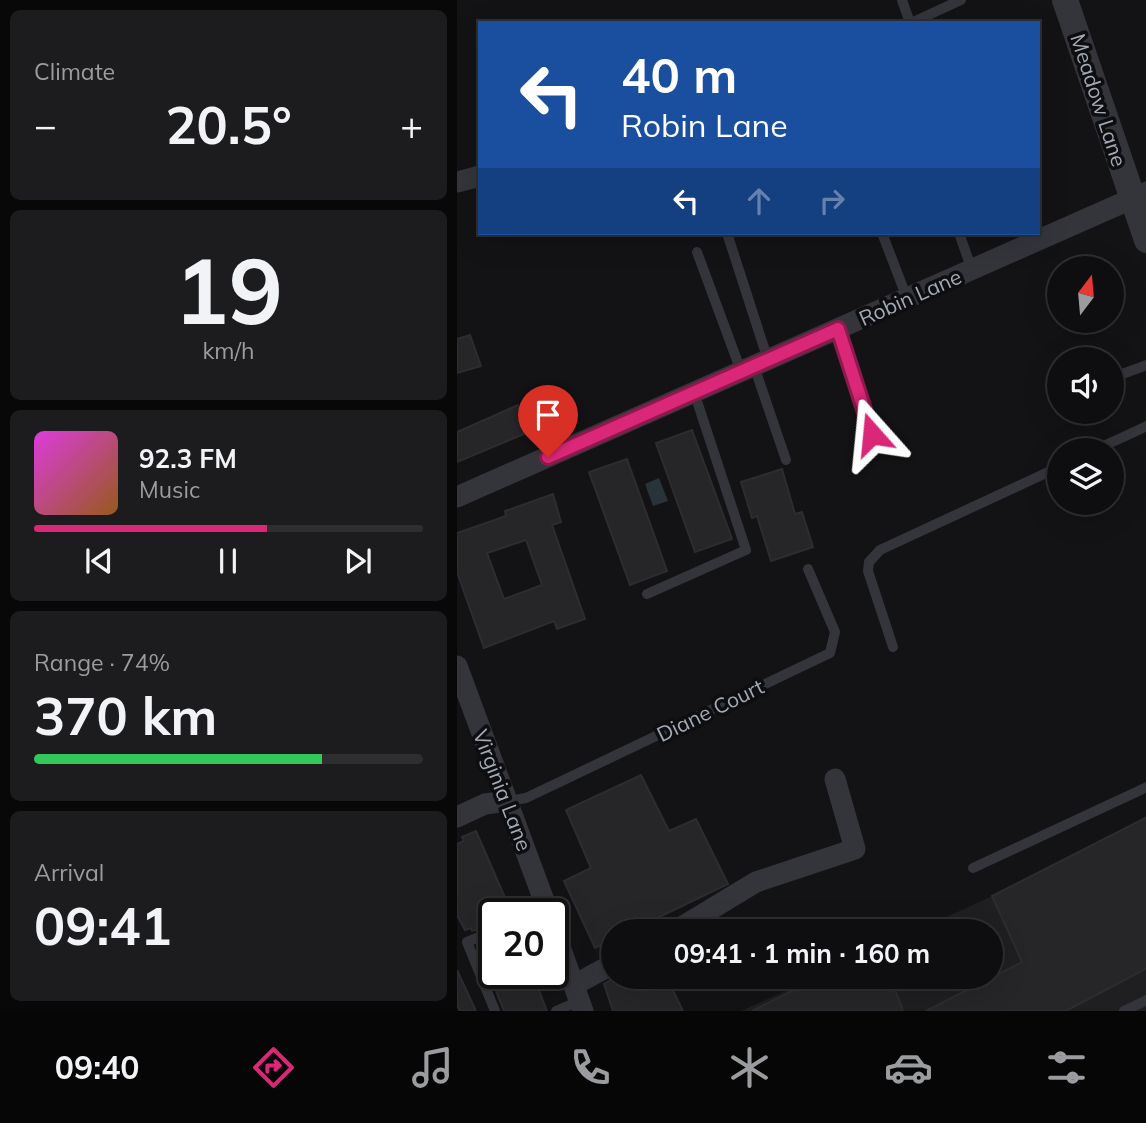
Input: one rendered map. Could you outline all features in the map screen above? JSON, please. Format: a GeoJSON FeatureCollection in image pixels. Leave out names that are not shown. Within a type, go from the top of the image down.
{"type":"FeatureCollection","features":[{"type":"Feature","properties":{"kind":"street","name":"Meadow Lane"},"geometry":{"type":"LineString","coordinates":[[1065,0],[1139,196],[1146,240]]}},
{"type":"Feature","properties":{"kind":"street"},"geometry":{"type":"LineString","coordinates":[[457,183],[478,177]]}},
{"type":"Feature","properties":{"kind":"street","name":"Robin Lane"},"geometry":{"type":"LineString","coordinates":[[457,496],[1139,196]]}},
{"type":"Feature","properties":{"kind":"street","name":"Virginia Lane"},"geometry":{"type":"LineString","coordinates":[[457,666],[541,898]]}},
{"type":"Feature","properties":{"kind":"street"},"geometry":{"type":"LineString","coordinates":[[695,919],[756,882],[855,849],[834,779]]}},
{"type":"Feature","properties":{"kind":"street"},"geometry":{"type":"LineString","coordinates":[[457,817],[485,804],[508,801]]}},
{"type":"Feature","properties":{"kind":"street","name":"Virginia Lane"},"geometry":{"type":"LineString","coordinates":[[569,973],[579,999]]}},
{"type":"Feature","properties":{"kind":"street"},"geometry":{"type":"LineString","coordinates":[[579,999],[601,976]]}},
{"type":"Feature","properties":{"kind":"lane"},"geometry":{"type":"LineString","coordinates":[[902,0],[910,21]]}},
{"type":"Feature","properties":{"kind":"lane"},"geometry":{"type":"LineString","coordinates":[[915,21],[961,0]]}},
{"type":"Feature","properties":{"kind":"lane"},"geometry":{"type":"LineString","coordinates":[[727,235],[754,365],[786,460]]}},
{"type":"Feature","properties":{"kind":"lane"},"geometry":{"type":"LineString","coordinates":[[883,235],[907,298]]}},
{"type":"Feature","properties":{"kind":"lane"},"geometry":{"type":"LineString","coordinates":[[960,235],[971,270]]}},
{"type":"Feature","properties":{"kind":"lane"},"geometry":{"type":"LineString","coordinates":[[697,252],[754,365]]}},
{"type":"Feature","properties":{"kind":"lane"},"geometry":{"type":"LineString","coordinates":[[838,329],[872,434]]}},
{"type":"Feature","properties":{"kind":"lane"},"geometry":{"type":"LineString","coordinates":[[1124,373],[1146,365]]}},
{"type":"Feature","properties":{"kind":"lane"},"geometry":{"type":"LineString","coordinates":[[647,594],[746,550],[694,392]]}},
{"type":"Feature","properties":{"kind":"lane"},"geometry":{"type":"LineString","coordinates":[[1120,438],[1146,426]]}},
{"type":"Feature","properties":{"kind":"lane"},"geometry":{"type":"LineString","coordinates":[[893,647],[868,571],[869,562],[880,550],[1047,473]]}},
{"type":"Feature","properties":{"kind":"lane","name":"Diane Court"},"geometry":{"type":"LineString","coordinates":[[508,801],[526,798],[830,653],[835,632],[808,569]]}},
{"type":"Feature","properties":{"kind":"lane"},"geometry":{"type":"LineString","coordinates":[[973,868],[1146,787]]}},
{"type":"Feature","properties":{"kind":"lane"},"geometry":{"type":"LineString","coordinates":[[478,938],[467,942],[478,969]]}},
{"type":"Feature","properties":{"kind":"lane"},"geometry":{"type":"LineString","coordinates":[[486,989],[495,1011]]}},
{"type":"Feature","properties":{"kind":"lane"},"geometry":{"type":"LineString","coordinates":[[556,1011],[579,999]]}},
{"type":"Feature","properties":{"kind":"lane"},"geometry":{"type":"LineString","coordinates":[[1124,1011],[1146,1000]]}},
{"type":"Feature","properties":{"kind":"shaded area"},"geometry":{"type":"Polygon","coordinates":[[[659,478],[668,501],[653,506],[645,484],[659,478]]]}},
{"type":"Feature","properties":{"kind":"shaded area"},"geometry":{"type":"Polygon","coordinates":[[[1146,817],[1146,1011],[741,1011],[790,989],[1003,989],[1003,919],[942,919],[1146,817]]]}},
{"type":"Feature","properties":{"kind":"building"},"geometry":{"type":"Polygon","coordinates":[[[470,335],[481,366],[457,373],[457,339],[470,335]]]}},
{"type":"Feature","properties":{"kind":"building"},"geometry":{"type":"Polygon","coordinates":[[[518,405],[529,432],[457,462],[457,432],[518,405]]]}},
{"type":"Feature","properties":{"kind":"building"},"geometry":{"type":"Polygon","coordinates":[[[692,430],[732,539],[695,552],[656,443],[692,430]]]}},
{"type":"Feature","properties":{"kind":"building"},"geometry":{"type":"Polygon","coordinates":[[[627,459],[667,571],[630,585],[589,472],[627,459]]]}},
{"type":"Feature","properties":{"kind":"building"},"geometry":{"type":"Polygon","coordinates":[[[782,469],[795,514],[802,512],[813,547],[771,561],[757,516],[752,518],[741,482],[782,469]]]}},
{"type":"Feature","properties":{"kind":"building"},"geometry":{"type":"Polygon","coordinates":[[[553,494],[561,522],[552,525],[585,619],[557,629],[554,621],[484,648],[457,572],[457,533],[506,516],[505,511],[553,494]],[[526,540],[487,553],[504,599],[542,585],[526,540]]]}},
{"type":"Feature","properties":{"kind":"building"},"geometry":{"type":"Polygon","coordinates":[[[641,775],[669,831],[696,819],[728,884],[655,919],[601,919],[601,945],[595,948],[564,881],[591,868],[566,810],[641,775]]]}},
{"type":"Feature","properties":{"kind":"building"},"geometry":{"type":"Polygon","coordinates":[[[1147,817],[1147,968],[1066,1011],[926,1011],[969,989],[1003,989],[1003,972],[1022,962],[992,896],[1147,817]]]}},
{"type":"Feature","properties":{"kind":"building"},"geometry":{"type":"Polygon","coordinates":[[[476,831],[505,898],[478,898],[478,929],[472,931],[471,928],[465,930],[457,915],[457,844],[464,841],[462,837],[476,831]]]}},
{"type":"Feature","properties":{"kind":"building"},"geometry":{"type":"Polygon","coordinates":[[[457,970],[476,1011],[460,1011],[457,1005],[457,970]]]}},
{"type":"Feature","properties":{"kind":"building"},"geometry":{"type":"Polygon","coordinates":[[[495,989],[538,989],[547,1011],[504,1011],[495,989]]]}},
{"type":"Feature","properties":{"kind":"building"},"geometry":{"type":"Polygon","coordinates":[[[606,989],[672,989],[683,1011],[613,1011],[606,989]]]}},
{"type":"Feature","properties":{"kind":"building"},"geometry":{"type":"Polygon","coordinates":[[[796,989],[895,989],[903,1011],[752,1011],[796,989]]]}},
{"type":"Feature","properties":{"kind":"route"},"geometry":{"type":"LineString","coordinates":[[548,457],[838,329],[872,434]]}}]}
